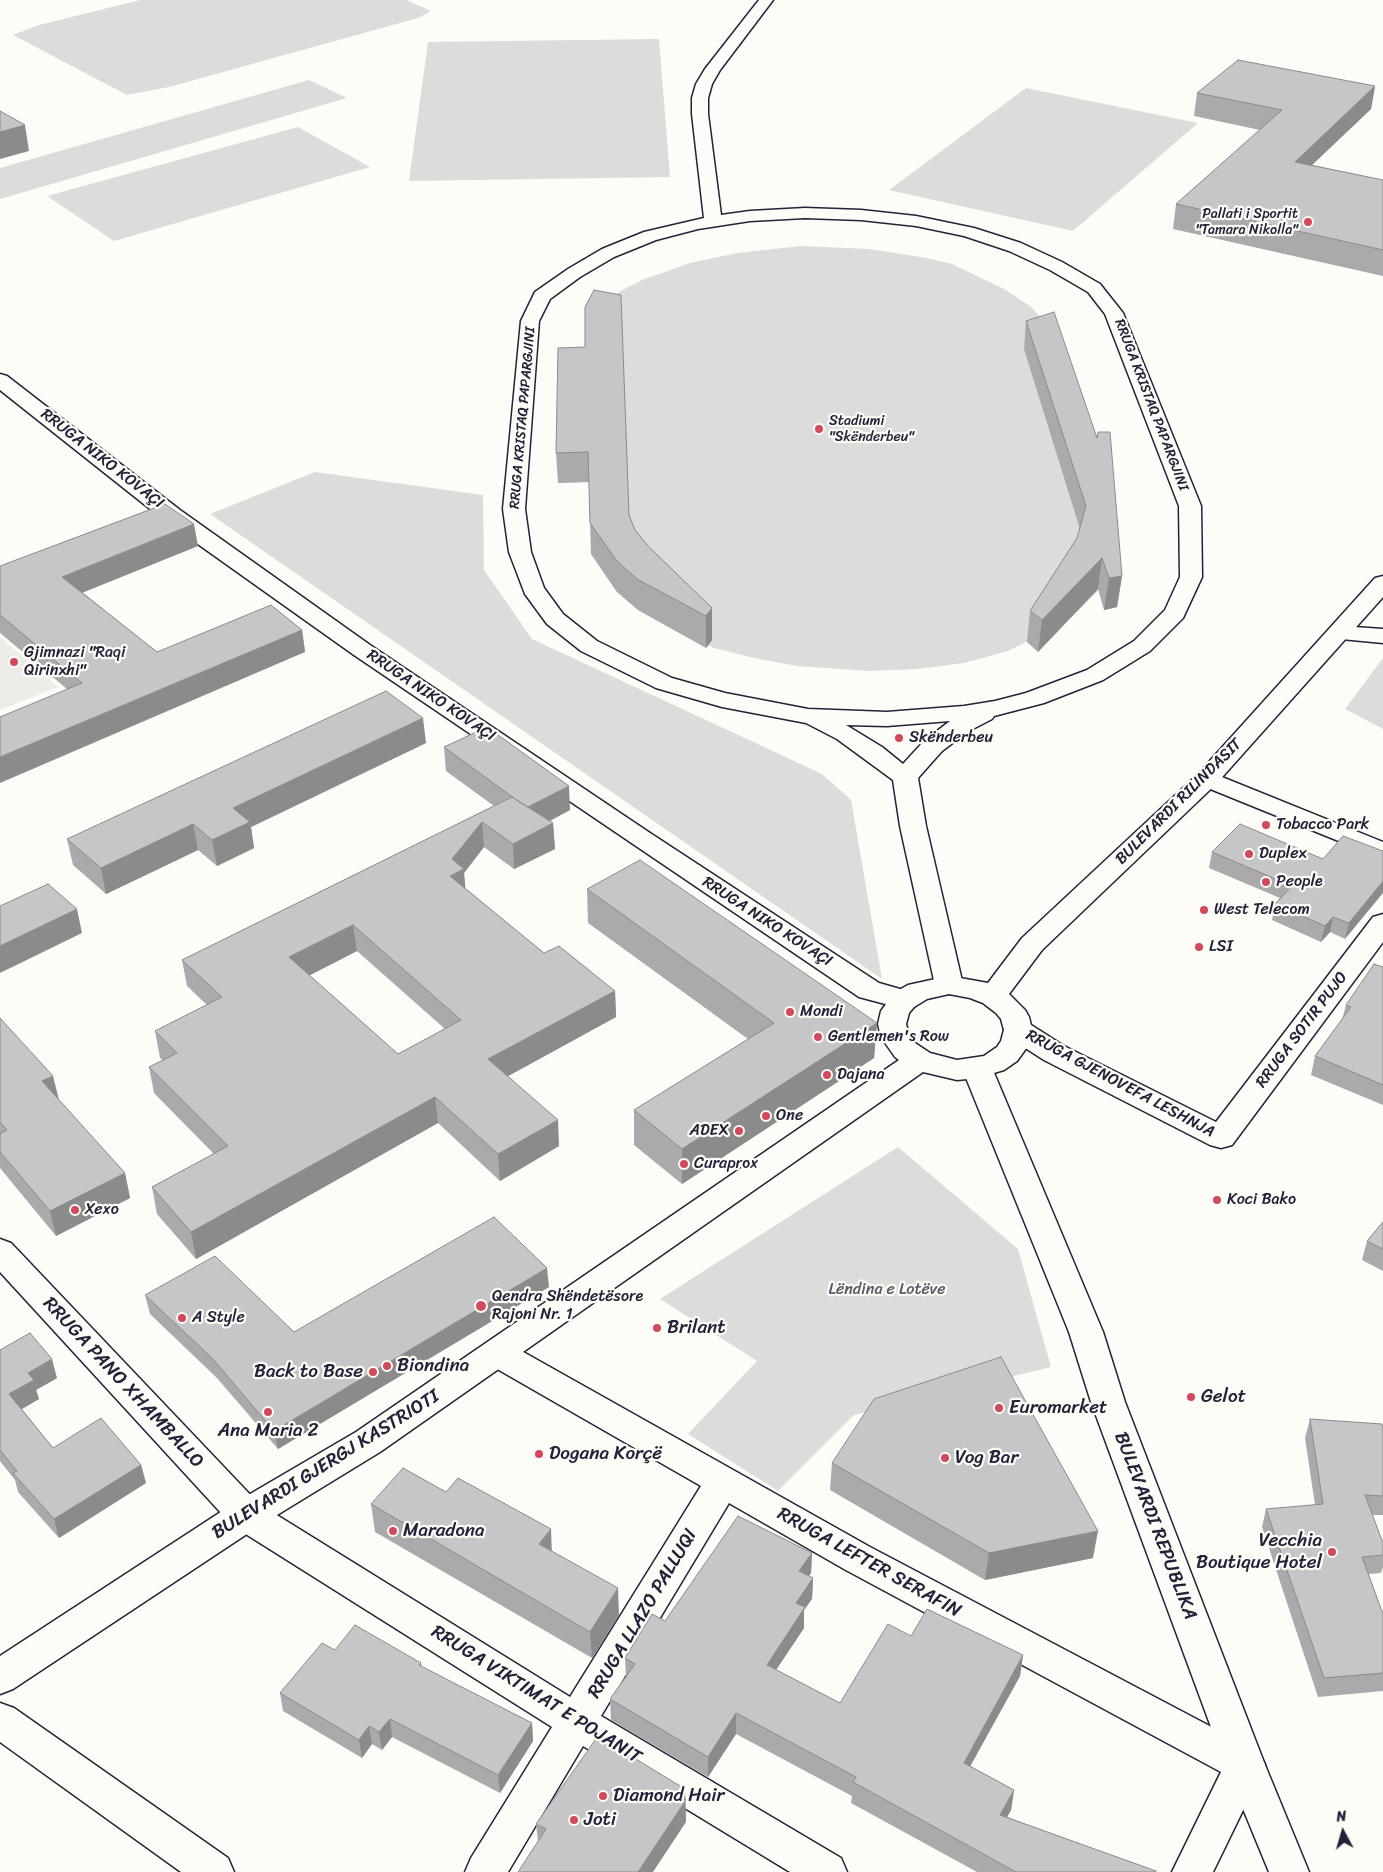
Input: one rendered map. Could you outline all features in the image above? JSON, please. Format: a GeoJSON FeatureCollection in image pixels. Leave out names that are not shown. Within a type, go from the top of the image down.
{"type":"FeatureCollection","features":[{"type":"Feature","properties":{"kind":"street"},"geometry":{"type":"LineString","coordinates":[[713,222],[700,114],[700,98],[704,84],[713,69],[766,0]]}},
{"type":"Feature","properties":{"kind":"street","name":"RRUGA KRISTAQ PAPARGJINI"},"geometry":{"type":"LineString","coordinates":[[805,214],[861,215],[916,221],[968,232],[1015,247],[1056,266],[1094,288],[1114,313],[1190,506],[1191,577],[1175,613],[1142,646],[1095,675],[1035,698],[996,708],[964,713],[887,719],[808,716],[722,700],[664,683],[606,656],[589,646],[555,619],[533,589],[520,552],[514,509],[530,321],[542,296],[574,273],[608,253],[650,236],[713,222],[750,216],[805,214]]}},
{"type":"Feature","properties":{"kind":"street","name":"RRUGA NIKO KOVAÇI"},"geometry":{"type":"LineString","coordinates":[[0,380],[160,503],[172,515],[362,650],[641,839],[869,990],[904,1000]]}},
{"type":"Feature","properties":{"kind":"street","name":"BULEVARDI RILINDASIT"},"geometry":{"type":"LineString","coordinates":[[993,996],[1032,944],[1207,779],[1383,583]]}},
{"type":"Feature","properties":{"kind":"street"},"geometry":{"type":"LineString","coordinates":[[1339,633],[1383,636]]}},
{"type":"Feature","properties":{"kind":"street","name":"RRUGA KRISTAQ PAPARGJINI"},"geometry":{"type":"LineString","coordinates":[[808,716],[846,734],[905,777],[933,746],[958,727],[996,708]]}},
{"type":"Feature","properties":{"kind":"street"},"geometry":{"type":"LineString","coordinates":[[905,777],[913,826],[950,985]]}},
{"type":"Feature","properties":{"kind":"street"},"geometry":{"type":"LineString","coordinates":[[1207,779],[1383,851]]}},
{"type":"Feature","properties":{"kind":"street","name":"RRUGA SOTIR PUJO"},"geometry":{"type":"LineString","coordinates":[[1221,1137],[1383,923]]}},
{"type":"Feature","properties":{"kind":"street"},"geometry":{"type":"LineString","coordinates":[[950,985],[975,989],[993,996],[1006,1006],[1015,1017],[1018,1030],[1015,1043],[1007,1054],[994,1063],[977,1068],[957,1070],[938,1067],[920,1060],[905,1050],[895,1037],[892,1024],[895,1011],[904,1000],[918,992],[950,985]]}},
{"type":"Feature","properties":{"kind":"street","name":"RRUGA GJENOVEFA LESHNJA"},"geometry":{"type":"LineString","coordinates":[[1018,1030],[1054,1053],[1221,1137]]}},
{"type":"Feature","properties":{"kind":"street","name":"BULEVARDI GJERGJ KASTRIOTI"},"geometry":{"type":"LineString","coordinates":[[0,1677],[246,1515],[368,1442],[920,1060]]}},
{"type":"Feature","properties":{"kind":"street","name":"BULEVARDI REPUBLIKA"},"geometry":{"type":"LineString","coordinates":[[977,1068],[1086,1332],[1108,1402],[1245,1765],[1289,1872]]}},
{"type":"Feature","properties":{"kind":"street","name":"RRUGA PANO XHAMBALLO"},"geometry":{"type":"LineString","coordinates":[[3,1259],[246,1515]]}},
{"type":"Feature","properties":{"kind":"street","name":"RRUGA LEFTER SERAFIN"},"geometry":{"type":"LineString","coordinates":[[497,1353],[722,1483],[857,1558],[1245,1765]]}},
{"type":"Feature","properties":{"kind":"street","name":"RRUGA LLAZO PALLUQI"},"geometry":{"type":"LineString","coordinates":[[484,1872],[722,1483]]}},
{"type":"Feature","properties":{"kind":"street","name":"RRUGA VIKTIMAT E POJANIT"},"geometry":{"type":"LineString","coordinates":[[246,1515],[577,1722],[827,1872]]}},
{"type":"Feature","properties":{"kind":"street"},"geometry":{"type":"LineString","coordinates":[[0,1720],[214,1872]]}},
{"type":"Feature","properties":{"kind":"street"},"geometry":{"type":"LineString","coordinates":[[1192,1872],[1245,1765]]}},
{"type":"Feature","properties":{"kind":"shaded area","name":"Gjimnazi \"Raqi Qirinxhi\""},"geometry":{"type":"Polygon","coordinates":[[[0,637],[58,687],[0,710],[0,637]]]}},
{"type":"Feature","properties":{"kind":"green space"},"geometry":{"type":"Polygon","coordinates":[[[140,0],[406,0],[431,11],[418,18],[169,87],[127,95],[13,35],[39,25],[140,0]]]}},
{"type":"Feature","properties":{"kind":"green space"},"geometry":{"type":"Polygon","coordinates":[[[659,39],[670,177],[409,181],[428,42],[659,39]]]}},
{"type":"Feature","properties":{"kind":"green space"},"geometry":{"type":"Polygon","coordinates":[[[309,80],[347,98],[0,199],[0,168],[309,80]]]}},
{"type":"Feature","properties":{"kind":"green space"},"geometry":{"type":"Polygon","coordinates":[[[1026,88],[1198,123],[1073,231],[889,190],[1026,88]]]}},
{"type":"Feature","properties":{"kind":"green space"},"geometry":{"type":"Polygon","coordinates":[[[298,127],[370,167],[114,241],[47,196],[298,127]]]}},
{"type":"Feature","properties":{"kind":"green space","name":"Stadiumi \"Skënderbeu\""},"geometry":{"type":"Polygon","coordinates":[[[801,246],[869,249],[952,264],[1004,289],[1030,306],[1045,322],[1110,567],[1097,592],[1078,611],[1046,632],[1008,651],[964,663],[918,669],[869,671],[797,666],[714,648],[672,629],[638,610],[617,592],[591,554],[589,482],[558,483],[559,377],[586,376],[602,307],[619,292],[642,280],[690,263],[737,253],[801,246]]]}},
{"type":"Feature","properties":{"kind":"green space"},"geometry":{"type":"Polygon","coordinates":[[[315,472],[483,495],[484,570],[532,639],[822,774],[851,800],[882,979],[210,514],[315,472]]]}},
{"type":"Feature","properties":{"kind":"green space"},"geometry":{"type":"Polygon","coordinates":[[[1383,658],[1383,729],[1345,709],[1383,658]]]}},
{"type":"Feature","properties":{"kind":"green space","name":"Lëndina e Lotëve"},"geometry":{"type":"Polygon","coordinates":[[[898,1147],[1018,1249],[1051,1367],[854,1415],[778,1491],[688,1434],[757,1361],[660,1299],[898,1147]]]}},
{"type":"Feature","properties":{"kind":"building"},"geometry":{"type":"Polygon","coordinates":[[[1238,60],[1375,86],[1295,162],[1383,180],[1383,250],[1176,204],[1282,110],[1197,93],[1238,60]]]}},
{"type":"Feature","properties":{"kind":"building"},"geometry":{"type":"Polygon","coordinates":[[[0,111],[25,125],[0,132],[0,111]]]}},
{"type":"Feature","properties":{"kind":"building"},"geometry":{"type":"Polygon","coordinates":[[[594,290],[621,295],[629,515],[635,530],[648,546],[712,608],[706,616],[637,579],[617,561],[590,523],[588,452],[556,453],[558,348],[585,347],[585,307],[594,290]]]}},
{"type":"Feature","properties":{"kind":"building"},"geometry":{"type":"Polygon","coordinates":[[[1054,312],[1097,438],[1098,432],[1110,432],[1122,576],[1109,578],[1102,558],[1042,620],[1030,611],[1077,538],[1086,506],[1026,321],[1054,312]]]}},
{"type":"Feature","properties":{"kind":"building"},"geometry":{"type":"Polygon","coordinates":[[[165,504],[194,524],[62,577],[157,652],[271,605],[302,630],[0,757],[0,717],[82,683],[0,615],[0,566],[165,504]]]}},
{"type":"Feature","properties":{"kind":"building"},"geometry":{"type":"Polygon","coordinates":[[[386,691],[423,718],[233,808],[250,822],[212,840],[193,824],[101,868],[67,839],[386,691]]]}},
{"type":"Feature","properties":{"kind":"building"},"geometry":{"type":"Polygon","coordinates":[[[487,727],[569,786],[528,807],[444,747],[487,727]]]}},
{"type":"Feature","properties":{"kind":"building"},"geometry":{"type":"Polygon","coordinates":[[[512,797],[553,823],[513,844],[482,822],[452,859],[464,869],[450,876],[544,953],[559,946],[615,991],[488,1059],[558,1120],[498,1154],[435,1097],[191,1232],[152,1187],[228,1146],[149,1067],[177,1053],[155,1031],[222,997],[182,960],[512,797]],[[353,925],[289,957],[398,1054],[461,1020],[353,925]]]}},
{"type":"Feature","properties":{"kind":"building"},"geometry":{"type":"Polygon","coordinates":[[[1240,824],[1323,859],[1343,836],[1383,851],[1383,881],[1349,923],[1333,917],[1325,926],[1275,904],[1292,886],[1212,852],[1240,824]]]}},
{"type":"Feature","properties":{"kind":"building"},"geometry":{"type":"Polygon","coordinates":[[[640,860],[877,1023],[682,1149],[634,1110],[774,1023],[587,889],[640,860]]]}},
{"type":"Feature","properties":{"kind":"building"},"geometry":{"type":"Polygon","coordinates":[[[48,884],[77,909],[0,946],[0,906],[48,884]]]}},
{"type":"Feature","properties":{"kind":"building"},"geometry":{"type":"Polygon","coordinates":[[[1374,964],[1383,967],[1383,1085],[1315,1056],[1351,1007],[1346,1005],[1374,964]]]}},
{"type":"Feature","properties":{"kind":"building"},"geometry":{"type":"Polygon","coordinates":[[[0,1018],[53,1076],[42,1081],[125,1173],[50,1211],[0,1152],[0,1134],[7,1130],[0,1122],[0,1018]]]}},
{"type":"Feature","properties":{"kind":"building"},"geometry":{"type":"Polygon","coordinates":[[[494,1217],[547,1268],[274,1431],[213,1359],[145,1295],[215,1256],[294,1332],[494,1217]]]}},
{"type":"Feature","properties":{"kind":"building"},"geometry":{"type":"Polygon","coordinates":[[[1383,1222],[1383,1249],[1367,1241],[1383,1222]]]}},
{"type":"Feature","properties":{"kind":"building"},"geometry":{"type":"Polygon","coordinates":[[[30,1333],[52,1359],[28,1373],[34,1380],[9,1394],[53,1448],[101,1418],[141,1465],[54,1519],[13,1473],[17,1471],[0,1450],[0,1350],[30,1333]]]}},
{"type":"Feature","properties":{"kind":"building","name":"Vog Bar"},"geometry":{"type":"Polygon","coordinates":[[[1001,1357],[1098,1531],[989,1553],[832,1463],[874,1399],[1001,1357]]]}},
{"type":"Feature","properties":{"kind":"building"},"geometry":{"type":"Polygon","coordinates":[[[1310,1419],[1382,1424],[1383,1496],[1365,1495],[1383,1543],[1383,1555],[1362,1557],[1383,1614],[1383,1673],[1324,1678],[1266,1509],[1323,1504],[1310,1419]]]}},
{"type":"Feature","properties":{"kind":"building"},"geometry":{"type":"Polygon","coordinates":[[[403,1468],[446,1492],[458,1478],[551,1529],[539,1544],[618,1588],[590,1632],[371,1504],[403,1468]]]}},
{"type":"Feature","properties":{"kind":"building"},"geometry":{"type":"Polygon","coordinates":[[[738,1516],[812,1553],[799,1571],[813,1578],[796,1603],[805,1607],[767,1665],[840,1703],[888,1624],[911,1636],[927,1609],[1023,1655],[964,1763],[1014,1790],[1000,1815],[1156,1872],[1016,1872],[853,1782],[856,1777],[736,1713],[708,1757],[610,1699],[635,1664],[625,1658],[652,1614],[665,1621],[738,1516]]]}},
{"type":"Feature","properties":{"kind":"building"},"geometry":{"type":"Polygon","coordinates":[[[355,1625],[421,1663],[419,1665],[532,1723],[498,1775],[390,1719],[379,1732],[369,1726],[359,1740],[280,1693],[322,1643],[335,1650],[355,1625]]]}},
{"type":"Feature","properties":{"kind":"building"},"geometry":{"type":"Polygon","coordinates":[[[598,1736],[685,1789],[680,1797],[686,1800],[638,1872],[518,1872],[546,1829],[536,1824],[598,1736]]]}},
{"type":"Feature","properties":{"kind":"place","name":"Pallati i Sportit \"Tamara Nikolla\""},"geometry":{"type":"Point","coordinates":[1308,222]}},
{"type":"Feature","properties":{"kind":"place","name":"Stadiumi \"Skënderbeu\""},"geometry":{"type":"Point","coordinates":[819,429]}},
{"type":"Feature","properties":{"kind":"place","name":"Gjimnazi \"Raqi Qirinxhi\""},"geometry":{"type":"Point","coordinates":[14,662]}},
{"type":"Feature","properties":{"kind":"place","name":"Skënderbeu"},"geometry":{"type":"Point","coordinates":[899,738]}},
{"type":"Feature","properties":{"kind":"place","name":"Tobacco Park"},"geometry":{"type":"Point","coordinates":[1266,825]}},
{"type":"Feature","properties":{"kind":"place","name":"Duplex"},"geometry":{"type":"Point","coordinates":[1249,854]}},
{"type":"Feature","properties":{"kind":"place","name":"People"},"geometry":{"type":"Point","coordinates":[1266,882]}},
{"type":"Feature","properties":{"kind":"place","name":"West Telecom"},"geometry":{"type":"Point","coordinates":[1204,910]}},
{"type":"Feature","properties":{"kind":"place","name":"LSI"},"geometry":{"type":"Point","coordinates":[1199,947]}},
{"type":"Feature","properties":{"kind":"place","name":"Mondi"},"geometry":{"type":"Point","coordinates":[790,1012]}},
{"type":"Feature","properties":{"kind":"place","name":"Gentlemen's Row"},"geometry":{"type":"Point","coordinates":[818,1037]}},
{"type":"Feature","properties":{"kind":"place","name":"Dajana"},"geometry":{"type":"Point","coordinates":[827,1075]}},
{"type":"Feature","properties":{"kind":"place","name":"One"},"geometry":{"type":"Point","coordinates":[766,1116]}},
{"type":"Feature","properties":{"kind":"place","name":"ADEX"},"geometry":{"type":"Point","coordinates":[739,1131]}},
{"type":"Feature","properties":{"kind":"place","name":"Curaprox"},"geometry":{"type":"Point","coordinates":[684,1164]}},
{"type":"Feature","properties":{"kind":"place","name":"Koci Bako"},"geometry":{"type":"Point","coordinates":[1217,1200]}},
{"type":"Feature","properties":{"kind":"place","name":"Xexo"},"geometry":{"type":"Point","coordinates":[75,1210]}},
{"type":"Feature","properties":{"kind":"place","name":"Qendra Shëndetësore Rajoni Nr. 1"},"geometry":{"type":"Point","coordinates":[481,1306]}},
{"type":"Feature","properties":{"kind":"place","name":"A Style"},"geometry":{"type":"Point","coordinates":[182,1318]}},
{"type":"Feature","properties":{"kind":"place","name":"Brilant"},"geometry":{"type":"Point","coordinates":[657,1328]}},
{"type":"Feature","properties":{"kind":"place","name":"Biondina"},"geometry":{"type":"Point","coordinates":[387,1366]}},
{"type":"Feature","properties":{"kind":"place","name":"Back to Base"},"geometry":{"type":"Point","coordinates":[373,1372]}},
{"type":"Feature","properties":{"kind":"place","name":"Gelot"},"geometry":{"type":"Point","coordinates":[1191,1397]}},
{"type":"Feature","properties":{"kind":"place","name":"Euromarket"},"geometry":{"type":"Point","coordinates":[999,1408]}},
{"type":"Feature","properties":{"kind":"place","name":"Ana Maria 2"},"geometry":{"type":"Point","coordinates":[268,1412]}},
{"type":"Feature","properties":{"kind":"place","name":"Dogana Korçë"},"geometry":{"type":"Point","coordinates":[539,1454]}},
{"type":"Feature","properties":{"kind":"place","name":"Vog Bar"},"geometry":{"type":"Point","coordinates":[945,1458]}},
{"type":"Feature","properties":{"kind":"place","name":"Maradona"},"geometry":{"type":"Point","coordinates":[393,1531]}},
{"type":"Feature","properties":{"kind":"place","name":"Vecchia Boutique Hotel"},"geometry":{"type":"Point","coordinates":[1332,1552]}},
{"type":"Feature","properties":{"kind":"place","name":"Diamond Hair"},"geometry":{"type":"Point","coordinates":[603,1796]}},
{"type":"Feature","properties":{"kind":"place","name":"Joti"},"geometry":{"type":"Point","coordinates":[574,1820]}}]}
